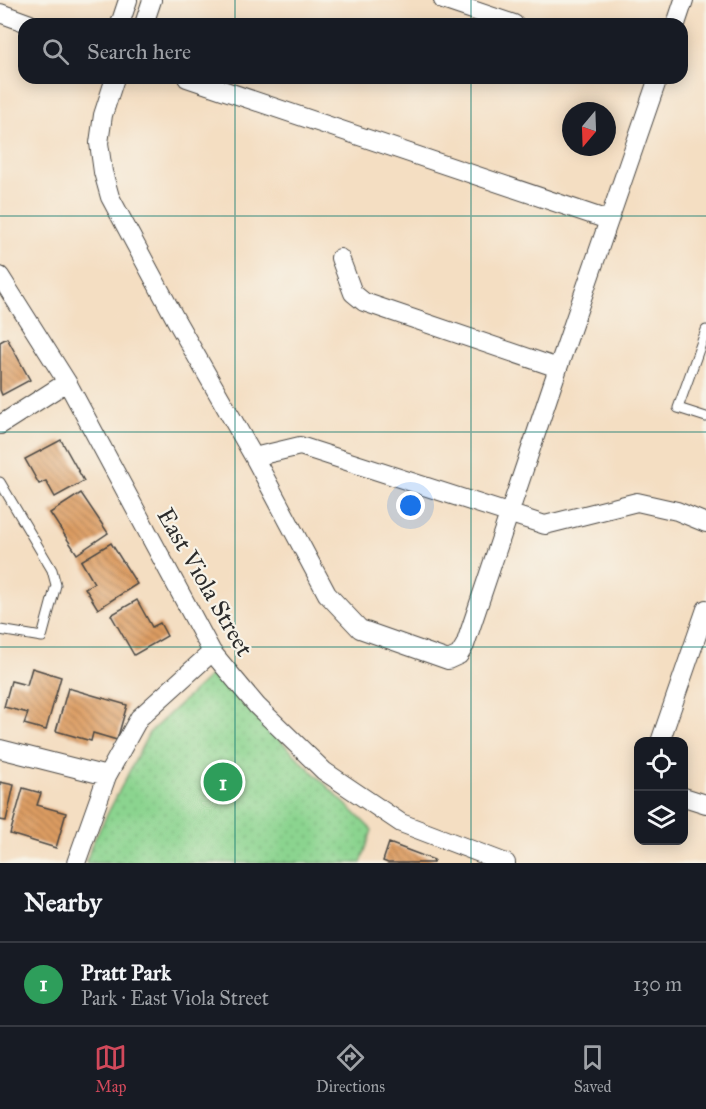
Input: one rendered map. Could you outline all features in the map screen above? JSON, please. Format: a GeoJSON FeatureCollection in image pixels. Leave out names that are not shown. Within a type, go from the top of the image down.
{"type":"FeatureCollection","features":[{"type":"Feature","properties":{"kind":"street"},"geometry":{"type":"LineString","coordinates":[[122,18],[128,0]]}},
{"type":"Feature","properties":{"kind":"street"},"geometry":{"type":"LineString","coordinates":[[146,18],[152,0]]}},
{"type":"Feature","properties":{"kind":"street"},"geometry":{"type":"LineString","coordinates":[[443,0],[496,18]]}},
{"type":"Feature","properties":{"kind":"street"},"geometry":{"type":"LineString","coordinates":[[678,18],[684,0]]}},
{"type":"Feature","properties":{"kind":"street"},"geometry":{"type":"LineString","coordinates":[[0,13],[18,20]]}},
{"type":"Feature","properties":{"kind":"street"},"geometry":{"type":"LineString","coordinates":[[112,84],[103,115],[99,143],[103,172],[110,197],[327,594],[360,629],[448,660],[459,655],[465,645],[656,84]]}},
{"type":"Feature","properties":{"kind":"street"},"geometry":{"type":"LineString","coordinates":[[205,84],[608,220]]}},
{"type":"Feature","properties":{"kind":"street"},"geometry":{"type":"LineString","coordinates":[[340,258],[353,293],[364,302],[558,368]]}},
{"type":"Feature","properties":{"kind":"street","name":"East Viola Street"},"geometry":{"type":"LineString","coordinates":[[0,276],[66,382],[212,652],[256,706],[324,771],[401,823],[477,858],[506,863]]}},
{"type":"Feature","properties":{"kind":"street"},"geometry":{"type":"LineString","coordinates":[[0,425],[66,382]]}},
{"type":"Feature","properties":{"kind":"street"},"geometry":{"type":"LineString","coordinates":[[254,458],[300,446],[545,525],[637,502],[677,511],[706,523]]}},
{"type":"Feature","properties":{"kind":"street"},"geometry":{"type":"LineString","coordinates":[[661,737],[706,609]]}},
{"type":"Feature","properties":{"kind":"street"},"geometry":{"type":"LineString","coordinates":[[76,863],[107,776],[139,718],[212,652]]}},
{"type":"Feature","properties":{"kind":"street"},"geometry":{"type":"LineString","coordinates":[[0,749],[107,776]]}},
{"type":"Feature","properties":{"kind":"street"},"geometry":{"type":"LineString","coordinates":[[688,798],[706,804]]}},
{"type":"Feature","properties":{"kind":"lane"},"geometry":{"type":"LineString","coordinates":[[706,330],[678,408],[706,417]]}},
{"type":"Feature","properties":{"kind":"lane"},"geometry":{"type":"LineString","coordinates":[[0,482],[52,570],[56,585],[42,637],[0,630]]}},
{"type":"Feature","properties":{"kind":"green space"},"geometry":{"type":"Polygon","coordinates":[[[212,674],[372,830],[361,863],[86,863],[92,844],[149,733],[212,674]]]}},
{"type":"Feature","properties":{"kind":"building"},"geometry":{"type":"Polygon","coordinates":[[[7,338],[30,380],[2,395],[0,390],[0,342],[7,338]]]}},
{"type":"Feature","properties":{"kind":"building"},"geometry":{"type":"Polygon","coordinates":[[[61,440],[84,481],[55,497],[46,481],[39,484],[25,459],[61,440]]]}},
{"type":"Feature","properties":{"kind":"building"},"geometry":{"type":"Polygon","coordinates":[[[81,493],[108,533],[77,554],[50,513],[81,493]]]}},
{"type":"Feature","properties":{"kind":"building"},"geometry":{"type":"Polygon","coordinates":[[[111,543],[137,584],[98,609],[85,588],[94,583],[81,561],[111,543]]]}},
{"type":"Feature","properties":{"kind":"building"},"geometry":{"type":"Polygon","coordinates":[[[137,600],[152,627],[160,623],[167,636],[134,655],[111,615],[137,600]]]}},
{"type":"Feature","properties":{"kind":"building"},"geometry":{"type":"Polygon","coordinates":[[[32,668],[61,677],[46,730],[24,724],[28,713],[4,707],[11,681],[27,685],[32,668]]]}},
{"type":"Feature","properties":{"kind":"building"},"geometry":{"type":"Polygon","coordinates":[[[68,688],[127,705],[117,740],[93,733],[91,741],[56,731],[68,688]]]}},
{"type":"Feature","properties":{"kind":"building"},"geometry":{"type":"Polygon","coordinates":[[[0,782],[14,785],[6,821],[0,820],[0,782]]]}},
{"type":"Feature","properties":{"kind":"building"},"geometry":{"type":"Polygon","coordinates":[[[23,788],[41,793],[37,805],[66,813],[56,848],[10,834],[23,788]]]}},
{"type":"Feature","properties":{"kind":"building"},"geometry":{"type":"Polygon","coordinates":[[[389,843],[434,860],[433,863],[383,861],[389,843]]]}},
{"type":"Feature","properties":{"kind":"place","name":"Pratt Park"},"geometry":{"type":"Point","coordinates":[223,782]}}]}
